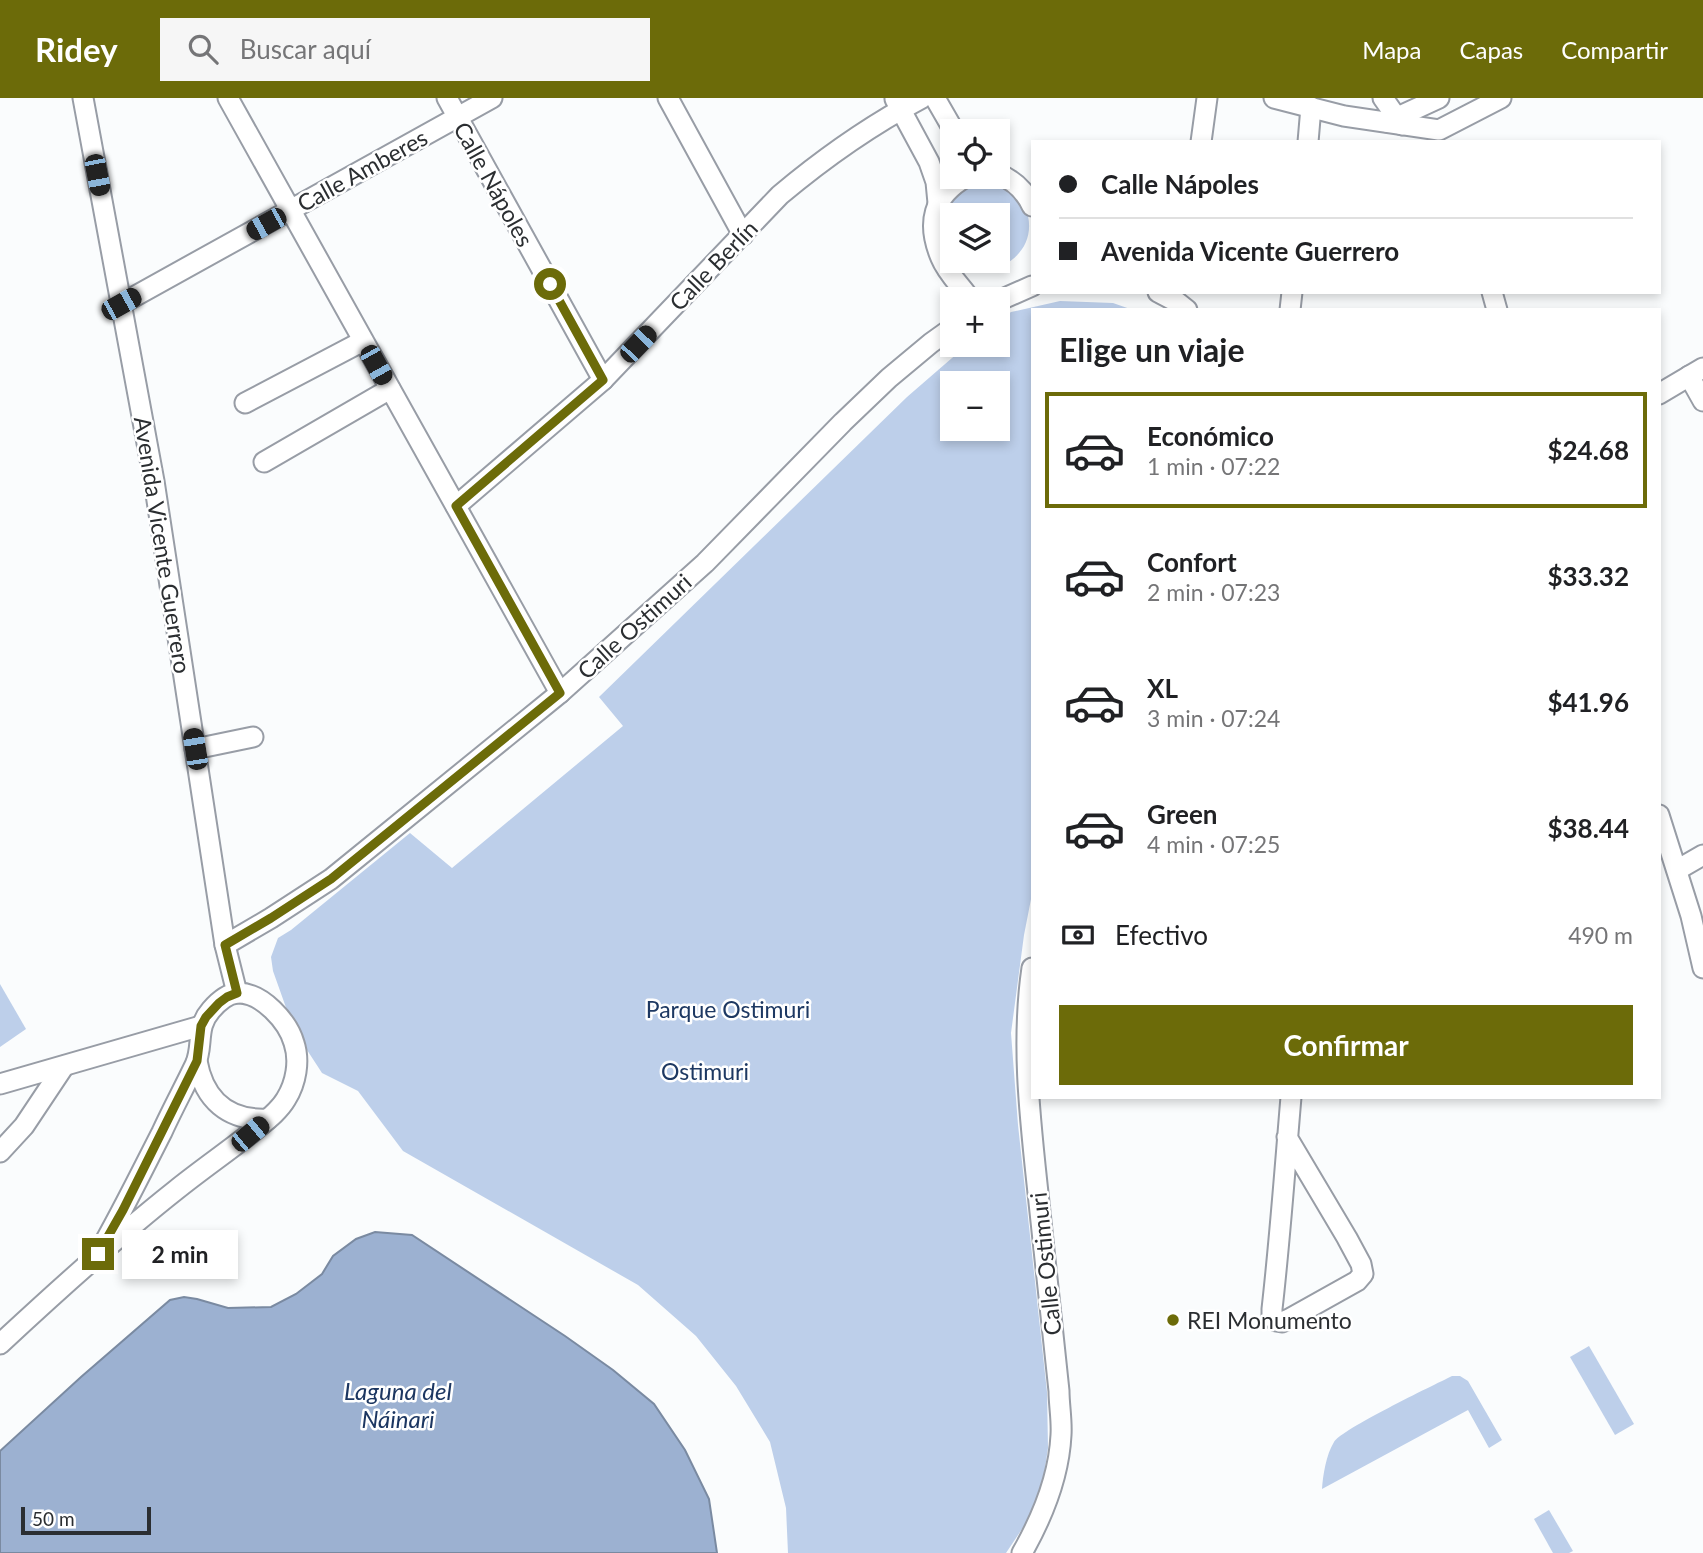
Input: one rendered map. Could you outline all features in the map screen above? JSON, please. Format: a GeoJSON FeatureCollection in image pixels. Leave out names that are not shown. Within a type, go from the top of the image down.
{"type":"FeatureCollection","features":[{"type":"Feature","properties":{"kind":"street","name":"Avenida Vicente Guerrero"},"geometry":{"type":"LineString","coordinates":[[83,98],[154,481],[225,945],[237,993]]}},
{"type":"Feature","properties":{"kind":"street"},"geometry":{"type":"LineString","coordinates":[[228,98],[560,693]]}},
{"type":"Feature","properties":{"kind":"street","name":"Calle Nápoles"},"geometry":{"type":"LineString","coordinates":[[447,98],[603,380]]}},
{"type":"Feature","properties":{"kind":"street","name":"Calle Amberes"},"geometry":{"type":"LineString","coordinates":[[121,304],[492,98]]}},
{"type":"Feature","properties":{"kind":"street"},"geometry":{"type":"LineString","coordinates":[[668,98],[743,235]]}},
{"type":"Feature","properties":{"kind":"street","name":"Calle Berlín"},"geometry":{"type":"LineString","coordinates":[[456,506],[603,380],[780,195],[897,104],[922,98]]}},
{"type":"Feature","properties":{"kind":"street"},"geometry":{"type":"LineString","coordinates":[[935,98],[947,119]]}},
{"type":"Feature","properties":{"kind":"street"},"geometry":{"type":"LineString","coordinates":[[1200,140],[1207,98]]}},
{"type":"Feature","properties":{"kind":"street"},"geometry":{"type":"LineString","coordinates":[[1274,98],[1344,116],[1395,122],[1442,136],[1501,98]]}},
{"type":"Feature","properties":{"kind":"street"},"geometry":{"type":"LineString","coordinates":[[1383,98],[1395,122]]}},
{"type":"Feature","properties":{"kind":"street"},"geometry":{"type":"LineString","coordinates":[[1395,122],[1432,102],[1442,136]]}},
{"type":"Feature","properties":{"kind":"street"},"geometry":{"type":"LineString","coordinates":[[897,104],[929,162],[936,182],[937,203],[933,218],[941,260],[961,287]]}},
{"type":"Feature","properties":{"kind":"street"},"geometry":{"type":"LineString","coordinates":[[1308,140],[1311,107]]}},
{"type":"Feature","properties":{"kind":"street"},"geometry":{"type":"LineString","coordinates":[[1010,180],[1020,188],[1031,204]]}},
{"type":"Feature","properties":{"kind":"street"},"geometry":{"type":"LineString","coordinates":[[937,203],[950,189]]}},
{"type":"Feature","properties":{"kind":"street"},"geometry":{"type":"LineString","coordinates":[[1010,296],[1031,286]]}},
{"type":"Feature","properties":{"kind":"street"},"geometry":{"type":"LineString","coordinates":[[1163,294],[1181,301]]}},
{"type":"Feature","properties":{"kind":"street","name":"Calle Ostimuri"},"geometry":{"type":"LineString","coordinates":[[225,945],[331,879],[560,693],[705,563],[889,378],[940,337]]}},
{"type":"Feature","properties":{"kind":"street"},"geometry":{"type":"LineString","coordinates":[[245,403],[363,341]]}},
{"type":"Feature","properties":{"kind":"street"},"geometry":{"type":"LineString","coordinates":[[1661,393],[1696,372],[1703,401]]}},
{"type":"Feature","properties":{"kind":"street"},"geometry":{"type":"LineString","coordinates":[[264,462],[390,390]]}},
{"type":"Feature","properties":{"kind":"street"},"geometry":{"type":"LineString","coordinates":[[195,749],[253,737]]}},
{"type":"Feature","properties":{"kind":"street"},"geometry":{"type":"LineString","coordinates":[[1661,822],[1691,916],[1703,968]]}},
{"type":"Feature","properties":{"kind":"street"},"geometry":{"type":"LineString","coordinates":[[1677,870],[1703,855]]}},
{"type":"Feature","properties":{"kind":"street","name":"Calle Ostimuri"},"geometry":{"type":"LineString","coordinates":[[1022,1553],[1034,1533],[1052,1490],[1059,1462],[1061,1432],[1029,1111],[1027,1031],[1031,991]]}},
{"type":"Feature","properties":{"kind":"street"},"geometry":{"type":"LineString","coordinates":[[0,1344],[98,1254],[279,1110],[293,1086],[297,1059],[295,1045],[283,1020],[262,1002],[237,993],[219,1003],[206,1017],[201,1026],[197,1061],[123,1210],[98,1254]]}},
{"type":"Feature","properties":{"kind":"street"},"geometry":{"type":"LineString","coordinates":[[0,1084],[201,1026]]}},
{"type":"Feature","properties":{"kind":"street"},"geometry":{"type":"LineString","coordinates":[[197,1061],[204,1086],[220,1105],[243,1117],[268,1119]]}},
{"type":"Feature","properties":{"kind":"street"},"geometry":{"type":"LineString","coordinates":[[0,1152],[24,1126],[64,1066]]}},
{"type":"Feature","properties":{"kind":"street"},"geometry":{"type":"LineString","coordinates":[[1287,1138],[1357,1255],[1363,1274],[1357,1281],[1282,1322],[1276,1321],[1272,1316],[1272,1309],[1281,1225],[1287,1138],[1291,1099]]}},
{"type":"Feature","properties":{"kind":"green space"},"geometry":{"type":"Polygon","coordinates":[[[961,189],[1007,189],[1027,212],[1029,231],[1025,244],[1010,260],[1010,203],[945,203],[961,189]]]}},
{"type":"Feature","properties":{"kind":"green space","name":"Parque Ostimuri"},"geometry":{"type":"Polygon","coordinates":[[[1060,301],[1113,303],[1127,308],[1031,308],[1031,899],[1011,1033],[1018,1125],[1047,1392],[1048,1448],[1042,1488],[1024,1526],[1006,1553],[788,1553],[786,1508],[770,1442],[736,1386],[696,1336],[638,1285],[403,1151],[358,1091],[322,1073],[294,1030],[273,971],[271,957],[278,938],[410,833],[452,868],[623,726],[599,697],[907,397],[953,357],[1010,357],[1011,312],[1060,301]]]}},
{"type":"Feature","properties":{"kind":"green space"},"geometry":{"type":"Polygon","coordinates":[[[0,984],[26,1029],[0,1047],[0,984]]]}},
{"type":"Feature","properties":{"kind":"green space"},"geometry":{"type":"Polygon","coordinates":[[[1589,1346],[1634,1424],[1615,1435],[1570,1357],[1589,1346]]]}},
{"type":"Feature","properties":{"kind":"green space"},"geometry":{"type":"Polygon","coordinates":[[[1452,1376],[1460,1376],[1468,1381],[1502,1440],[1489,1448],[1468,1410],[1322,1489],[1324,1471],[1334,1442],[1388,1408],[1452,1376]]]}},
{"type":"Feature","properties":{"kind":"green space"},"geometry":{"type":"Polygon","coordinates":[[[1549,1510],[1573,1551],[1553,1553],[1534,1519],[1549,1510]]]}},
{"type":"Feature","properties":{"kind":"water","name":"Laguna del Náinari"},"geometry":{"type":"Polygon","coordinates":[[[375,1232],[412,1235],[565,1336],[613,1370],[654,1404],[685,1450],[709,1499],[717,1553],[0,1553],[0,1451],[170,1300],[184,1297],[228,1308],[271,1307],[296,1294],[322,1274],[333,1256],[356,1239],[375,1232]]]}},
{"type":"Feature","properties":{"kind":"place","name":"REI Monumento"},"geometry":{"type":"Point","coordinates":[1173,1320]}},
{"type":"Feature","properties":{"kind":"route"},"geometry":{"type":"LineString","coordinates":[[98,1254],[123,1210],[197,1061],[201,1026],[212,1009],[237,993],[225,945],[331,879],[560,693],[456,506],[603,380],[550,284]]}},
{"type":"Feature","properties":{"kind":"park label","name":"Ostimuri"},"geometry":{"type":"Point","coordinates":[705,1071]}}]}
